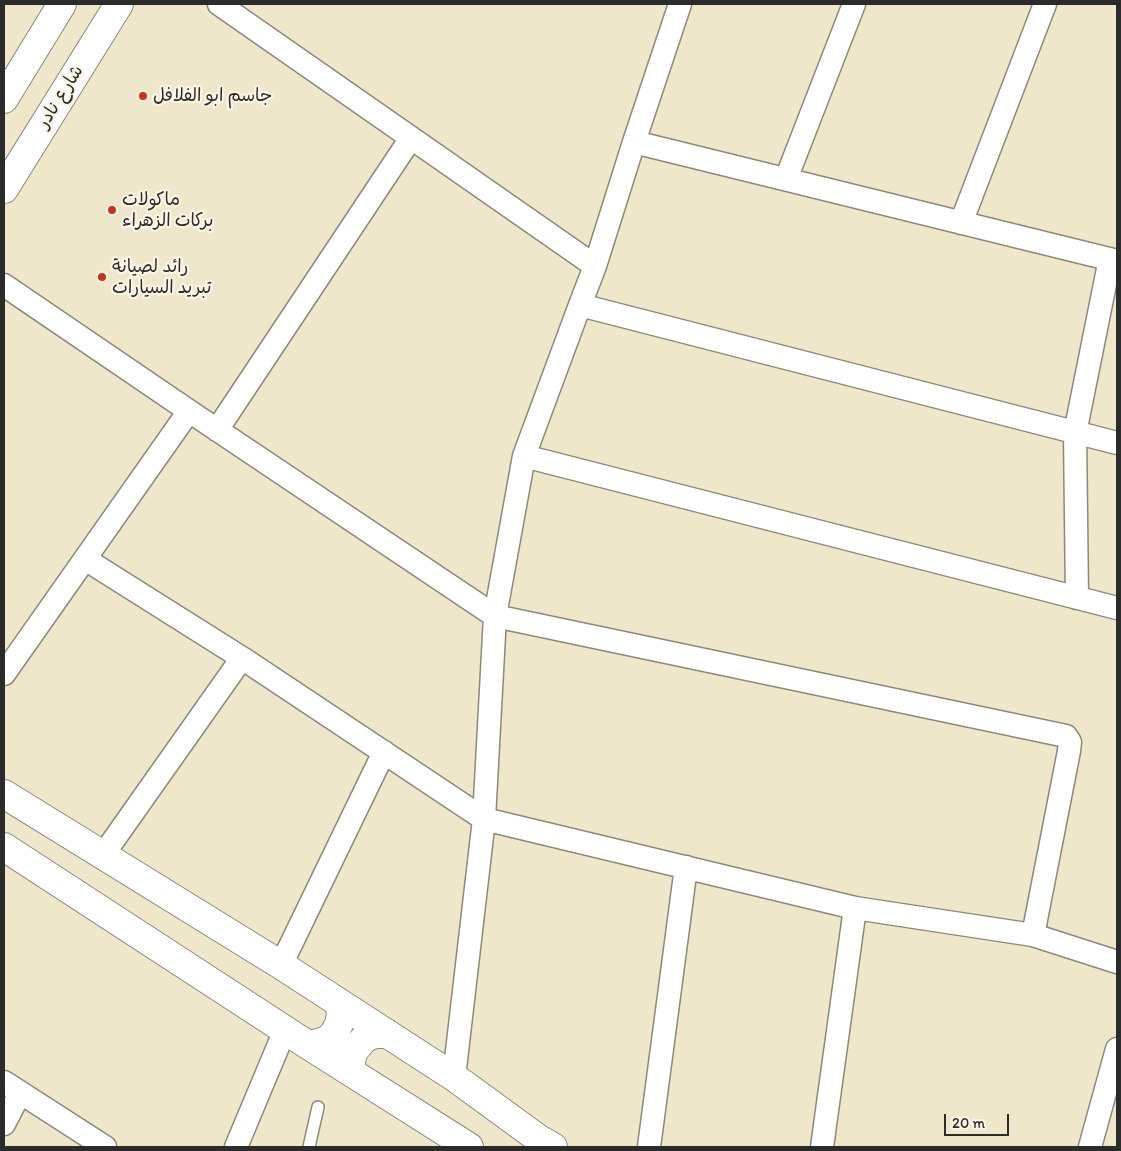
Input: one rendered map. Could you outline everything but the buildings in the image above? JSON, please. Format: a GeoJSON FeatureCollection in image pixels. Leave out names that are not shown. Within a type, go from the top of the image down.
{"type":"FeatureCollection","features":[{"type":"Feature","properties":{"kind":"street"},"geometry":{"type":"LineString","coordinates":[[4,99],[60,4]]}},
{"type":"Feature","properties":{"kind":"street","name":"شارع نادر"},"geometry":{"type":"LineString","coordinates":[[4,189],[119,4]]}},
{"type":"Feature","properties":{"kind":"street"},"geometry":{"type":"LineString","coordinates":[[219,4],[595,266]]}},
{"type":"Feature","properties":{"kind":"street"},"geometry":{"type":"LineString","coordinates":[[454,1077],[484,819],[495,616],[524,456],[595,266],[680,4]]}},
{"type":"Feature","properties":{"kind":"street"},"geometry":{"type":"LineString","coordinates":[[786,179],[854,4]]}},
{"type":"Feature","properties":{"kind":"street"},"geometry":{"type":"LineString","coordinates":[[961,222],[1045,4]]}},
{"type":"Feature","properties":{"kind":"street"},"geometry":{"type":"LineString","coordinates":[[217,430],[412,138]]}},
{"type":"Feature","properties":{"kind":"street"},"geometry":{"type":"LineString","coordinates":[[634,142],[1114,260],[1076,433],[1077,598]]}},
{"type":"Feature","properties":{"kind":"street"},"geometry":{"type":"LineString","coordinates":[[4,285],[495,616],[1066,736],[1070,742],[1069,751],[1033,935]]}},
{"type":"Feature","properties":{"kind":"street"},"geometry":{"type":"LineString","coordinates":[[580,305],[1117,444]]}},
{"type":"Feature","properties":{"kind":"street"},"geometry":{"type":"LineString","coordinates":[[4,674],[189,411]]}},
{"type":"Feature","properties":{"kind":"street"},"geometry":{"type":"LineString","coordinates":[[524,456],[1117,608]]}},
{"type":"Feature","properties":{"kind":"street"},"geometry":{"type":"LineString","coordinates":[[85,558],[242,658],[484,819],[855,908],[1033,935],[1117,962]]}},
{"type":"Feature","properties":{"kind":"street"},"geometry":{"type":"LineString","coordinates":[[103,855],[242,658]]}},
{"type":"Feature","properties":{"kind":"street"},"geometry":{"type":"LineString","coordinates":[[281,965],[384,752]]}},
{"type":"Feature","properties":{"kind":"street"},"geometry":{"type":"LineString","coordinates":[[4,794],[281,965],[454,1077],[539,1139],[553,1147]]}},
{"type":"Feature","properties":{"kind":"street"},"geometry":{"type":"LineString","coordinates":[[4,847],[469,1147]]}},
{"type":"Feature","properties":{"kind":"street"},"geometry":{"type":"LineString","coordinates":[[649,1147],[686,867]]}},
{"type":"Feature","properties":{"kind":"street"},"geometry":{"type":"LineString","coordinates":[[822,1147],[855,908]]}},
{"type":"Feature","properties":{"kind":"street"},"geometry":{"type":"LineString","coordinates":[[297,1037],[318,1044],[331,1037],[339,1024],[341,1014],[338,1003]]}},
{"type":"Feature","properties":{"kind":"street"},"geometry":{"type":"LineString","coordinates":[[352,1073],[351,1062],[353,1052],[363,1040],[368,1036],[388,1034]]}},
{"type":"Feature","properties":{"kind":"street"},"geometry":{"type":"LineString","coordinates":[[236,1147],[297,1037]]}},
{"type":"Feature","properties":{"kind":"street"},"geometry":{"type":"LineString","coordinates":[[1090,1147],[1117,1050]]}},
{"type":"Feature","properties":{"kind":"street"},"geometry":{"type":"LineString","coordinates":[[4,1124],[12,1088],[106,1147]]}},
{"type":"Feature","properties":{"kind":"lane"},"geometry":{"type":"LineString","coordinates":[[309,1147],[318,1107]]}},
{"type":"Feature","properties":{"kind":"place","name":"جاسم ابو الفلافل"},"geometry":{"type":"Point","coordinates":[143,96]}},
{"type":"Feature","properties":{"kind":"place","name":"ماكولات بركات الزهراء"},"geometry":{"type":"Point","coordinates":[112,210]}},
{"type":"Feature","properties":{"kind":"place","name":"رائد لصيانة تبريد السيارات"},"geometry":{"type":"Point","coordinates":[102,277]}}]}
